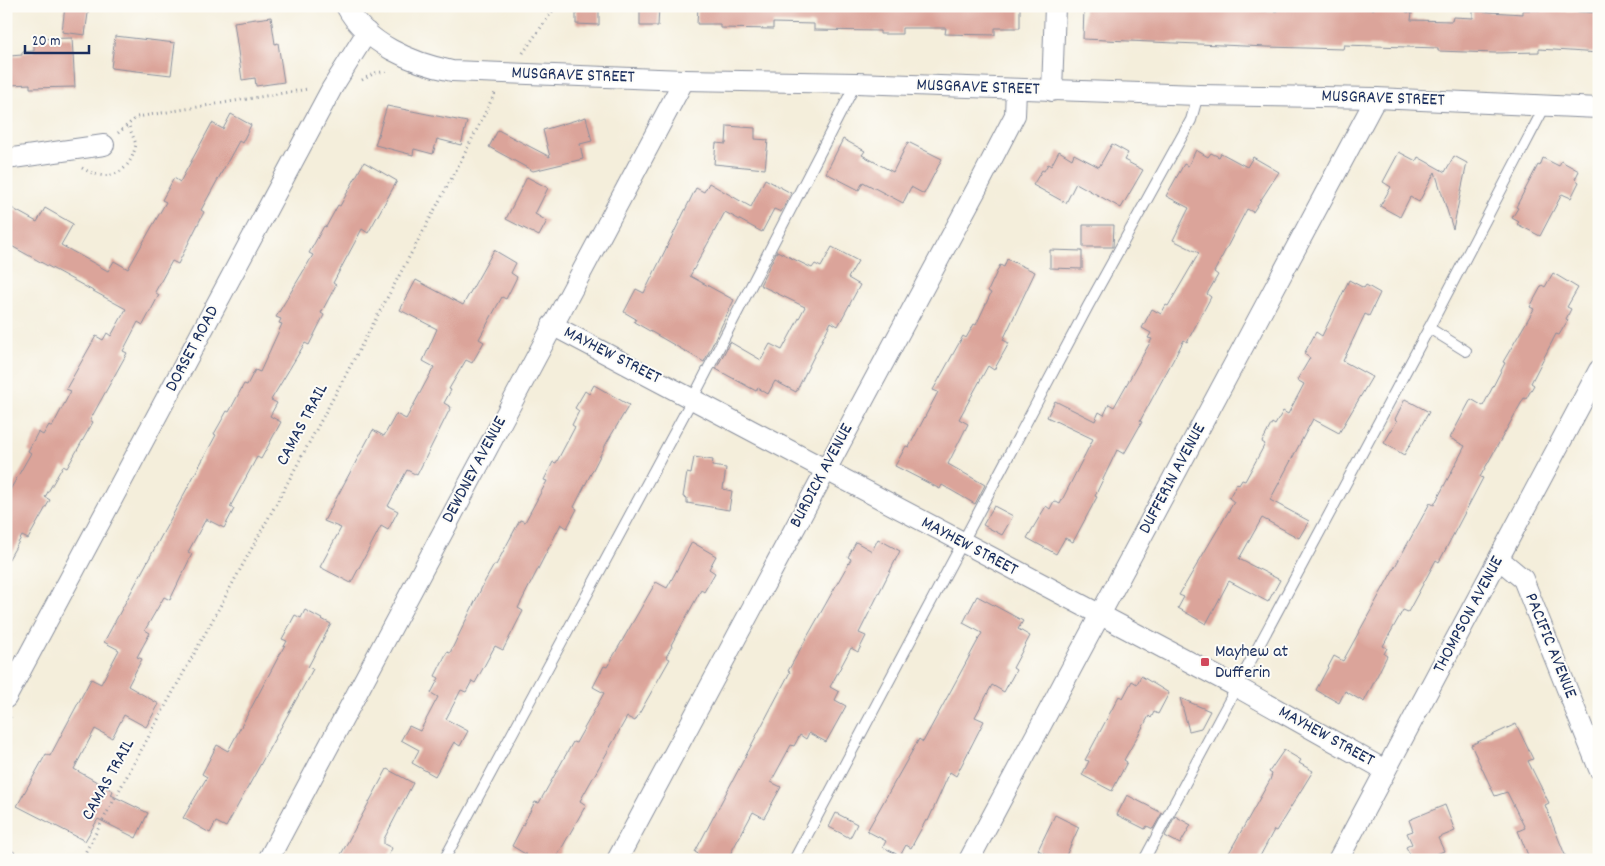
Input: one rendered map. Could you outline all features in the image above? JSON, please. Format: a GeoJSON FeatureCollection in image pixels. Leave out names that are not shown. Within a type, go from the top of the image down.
{"type":"FeatureCollection","features":[{"type":"Feature","properties":{"kind":"street"},"geometry":{"type":"LineString","coordinates":[[346,6],[367,32]]}},
{"type":"Feature","properties":{"kind":"street"},"geometry":{"type":"LineString","coordinates":[[1052,91],[1055,6]]}},
{"type":"Feature","properties":{"kind":"street","name":"MUSGRAVE STREET"},"geometry":{"type":"LineString","coordinates":[[367,32],[394,52],[427,66],[452,71],[684,80],[856,83],[1016,90],[1376,98],[1599,108]]}},
{"type":"Feature","properties":{"kind":"street","name":"DORSET ROAD"},"geometry":{"type":"LineString","coordinates":[[11,703],[332,88],[367,32]]}},
{"type":"Feature","properties":{"kind":"street","name":"DEWDNEY AVENUE"},"geometry":{"type":"LineString","coordinates":[[268,860],[684,80]]}},
{"type":"Feature","properties":{"kind":"street","name":"BURDICK AVENUE"},"geometry":{"type":"LineString","coordinates":[[617,860],[1015,115],[1016,90]]}},
{"type":"Feature","properties":{"kind":"street","name":"DUFFERIN AVENUE"},"geometry":{"type":"LineString","coordinates":[[969,860],[1376,98]]}},
{"type":"Feature","properties":{"kind":"street"},"geometry":{"type":"LineString","coordinates":[[6,159],[104,145]]}},
{"type":"Feature","properties":{"kind":"street","name":"MAYHEW STREET"},"geometry":{"type":"LineString","coordinates":[[552,325],[1236,687],[1385,770]]}},
{"type":"Feature","properties":{"kind":"street","name":"THOMPSON AVENUE"},"geometry":{"type":"LineString","coordinates":[[1338,860],[1599,370]]}},
{"type":"Feature","properties":{"kind":"street","name":"PACIFIC AVENUE"},"geometry":{"type":"LineString","coordinates":[[1499,559],[1523,578],[1599,770]]}},
{"type":"Feature","properties":{"kind":"lane"},"geometry":{"type":"LineString","coordinates":[[444,860],[693,398],[856,83]]}},
{"type":"Feature","properties":{"kind":"lane"},"geometry":{"type":"LineString","coordinates":[[794,860],[1088,306],[1190,120],[1198,95]]}},
{"type":"Feature","properties":{"kind":"lane"},"geometry":{"type":"LineString","coordinates":[[1144,860],[1429,328],[1545,106]]}},
{"type":"Feature","properties":{"kind":"lane"},"geometry":{"type":"LineString","coordinates":[[1429,328],[1466,351]]}},
{"type":"Feature","properties":{"kind":"path","name":"CAMAS TRAIL"},"geometry":{"type":"LineString","coordinates":[[80,860],[275,506],[462,159],[498,87],[551,16],[556,6]]}},
{"type":"Feature","properties":{"kind":"path"},"geometry":{"type":"LineString","coordinates":[[358,82],[375,73],[397,72]]}},
{"type":"Feature","properties":{"kind":"path"},"geometry":{"type":"LineString","coordinates":[[104,145],[137,117],[317,88],[332,88]]}},
{"type":"Feature","properties":{"kind":"path"},"geometry":{"type":"LineString","coordinates":[[6,726],[11,703]]}},
{"type":"Feature","properties":{"kind":"building"},"geometry":{"type":"Polygon","coordinates":[[[65,6],[89,6],[85,35],[62,32],[65,6]]]}},
{"type":"Feature","properties":{"kind":"building"},"geometry":{"type":"Polygon","coordinates":[[[576,6],[599,6],[599,25],[576,24],[576,6]]]}},
{"type":"Feature","properties":{"kind":"building"},"geometry":{"type":"Polygon","coordinates":[[[640,6],[659,6],[658,26],[640,26],[640,6]]]}},
{"type":"Feature","properties":{"kind":"building"},"geometry":{"type":"Polygon","coordinates":[[[698,6],[1020,6],[1020,28],[995,28],[995,35],[945,34],[946,28],[902,28],[902,34],[880,34],[880,31],[814,30],[814,24],[773,23],[773,29],[720,28],[720,24],[697,24],[698,6]]]}},
{"type":"Feature","properties":{"kind":"building"},"geometry":{"type":"Polygon","coordinates":[[[1135,6],[1218,7],[1218,10],[1277,11],[1277,6],[1374,9],[1374,6],[1406,6],[1406,12],[1412,13],[1411,20],[1452,21],[1453,17],[1473,18],[1473,11],[1523,14],[1523,10],[1552,10],[1599,13],[1599,53],[1539,49],[1539,52],[1495,53],[1438,51],[1438,48],[1344,45],[1343,49],[1267,47],[1083,39],[1084,7],[1135,8],[1135,6]]]}},
{"type":"Feature","properties":{"kind":"building"},"geometry":{"type":"Polygon","coordinates":[[[271,17],[275,44],[278,43],[284,82],[256,86],[255,78],[242,80],[234,22],[271,17]]]}},
{"type":"Feature","properties":{"kind":"building"},"geometry":{"type":"Polygon","coordinates":[[[115,36],[175,43],[171,75],[111,68],[115,36]]]}},
{"type":"Feature","properties":{"kind":"building"},"geometry":{"type":"Polygon","coordinates":[[[72,38],[75,87],[30,88],[30,84],[11,85],[10,56],[34,51],[34,39],[72,38]]]}},
{"type":"Feature","properties":{"kind":"building"},"geometry":{"type":"Polygon","coordinates":[[[387,106],[467,122],[461,145],[437,139],[433,154],[414,149],[413,155],[375,145],[387,106]]]}},
{"type":"Feature","properties":{"kind":"building"},"geometry":{"type":"Polygon","coordinates":[[[231,114],[251,125],[242,143],[239,141],[201,210],[204,212],[178,264],[172,261],[155,292],[159,295],[143,325],[138,322],[123,351],[127,353],[90,420],[93,422],[67,468],[63,466],[45,497],[50,500],[28,539],[22,536],[6,564],[6,497],[31,453],[28,451],[38,432],[43,435],[49,425],[52,427],[71,391],[66,389],[96,336],[103,340],[107,333],[111,336],[126,309],[6,243],[6,205],[37,222],[45,208],[73,224],[61,245],[108,271],[114,261],[128,269],[166,202],[162,200],[174,178],[180,182],[212,123],[223,129],[231,114]]]}},
{"type":"Feature","properties":{"kind":"building"},"geometry":{"type":"Polygon","coordinates":[[[586,117],[592,141],[580,144],[583,159],[533,171],[489,147],[498,130],[550,157],[543,130],[586,117]]]}},
{"type":"Feature","properties":{"kind":"building"},"geometry":{"type":"Polygon","coordinates":[[[727,126],[755,128],[755,139],[768,140],[765,169],[714,164],[716,143],[726,144],[727,126]]]}},
{"type":"Feature","properties":{"kind":"building"},"geometry":{"type":"Polygon","coordinates":[[[843,139],[865,151],[862,155],[893,172],[908,142],[942,159],[924,194],[911,187],[903,203],[863,182],[859,190],[826,173],[843,139]]]}},
{"type":"Feature","properties":{"kind":"building"},"geometry":{"type":"Polygon","coordinates":[[[1112,144],[1128,153],[1124,160],[1143,170],[1121,208],[1076,183],[1066,203],[1033,185],[1042,170],[1044,171],[1048,164],[1051,166],[1059,151],[1072,159],[1074,154],[1099,167],[1112,144]]]}},
{"type":"Feature","properties":{"kind":"building"},"geometry":{"type":"Polygon","coordinates":[[[1196,150],[1208,157],[1211,153],[1219,157],[1221,153],[1247,167],[1253,157],[1279,172],[1253,212],[1247,209],[1214,272],[1218,275],[1207,294],[1211,297],[1187,342],[1184,340],[1124,454],[1117,450],[1095,496],[1097,497],[1073,542],[1065,538],[1056,554],[1027,538],[1046,506],[1050,509],[1054,501],[1060,504],[1093,439],[1047,417],[1055,401],[1095,421],[1099,412],[1104,415],[1109,404],[1114,407],[1152,339],[1148,338],[1151,333],[1142,328],[1152,309],[1161,314],[1166,305],[1168,306],[1199,253],[1173,240],[1189,208],[1166,196],[1184,164],[1188,166],[1196,150]]]}},
{"type":"Feature","properties":{"kind":"building"},"geometry":{"type":"Polygon","coordinates":[[[1399,152],[1416,161],[1418,157],[1445,172],[1454,156],[1467,163],[1453,229],[1435,172],[1419,202],[1410,197],[1400,217],[1380,206],[1391,187],[1383,182],[1399,152]]]}},
{"type":"Feature","properties":{"kind":"building"},"geometry":{"type":"Polygon","coordinates":[[[1543,158],[1559,166],[1561,161],[1579,171],[1575,179],[1579,182],[1571,198],[1562,194],[1540,236],[1517,224],[1519,222],[1512,218],[1543,158]]]}},
{"type":"Feature","properties":{"kind":"building"},"geometry":{"type":"Polygon","coordinates":[[[364,162],[397,181],[368,233],[362,229],[333,283],[336,285],[321,313],[324,315],[309,345],[305,343],[271,400],[277,403],[270,416],[281,422],[261,459],[257,457],[230,507],[234,509],[224,528],[206,519],[188,552],[192,554],[170,600],[164,597],[145,630],[150,633],[137,657],[142,659],[128,686],[159,704],[146,727],[124,715],[112,738],[95,729],[74,769],[113,791],[111,795],[148,813],[136,838],[98,819],[85,841],[17,806],[46,754],[50,756],[91,679],[101,684],[119,650],[104,642],[216,435],[214,434],[227,411],[229,412],[244,384],[247,385],[255,370],[260,372],[282,324],[279,323],[281,319],[276,317],[313,255],[309,253],[324,226],[326,227],[338,205],[340,206],[364,162]]]}},
{"type":"Feature","properties":{"kind":"building"},"geometry":{"type":"Polygon","coordinates":[[[527,177],[548,188],[535,214],[547,221],[539,236],[506,219],[527,177]]]}},
{"type":"Feature","properties":{"kind":"building"},"geometry":{"type":"Polygon","coordinates":[[[765,179],[791,193],[781,212],[774,209],[762,232],[725,212],[690,276],[734,300],[704,362],[634,322],[636,319],[624,312],[636,289],[644,293],[696,188],[704,192],[709,183],[751,207],[765,179]]]}},
{"type":"Feature","properties":{"kind":"building"},"geometry":{"type":"Polygon","coordinates":[[[1083,225],[1114,225],[1113,247],[1083,247],[1083,225]]]}},
{"type":"Feature","properties":{"kind":"building"},"geometry":{"type":"Polygon","coordinates":[[[832,247],[858,261],[848,278],[860,285],[838,326],[831,322],[796,392],[775,381],[768,394],[758,388],[756,391],[716,369],[730,342],[761,360],[770,344],[782,350],[805,307],[760,285],[777,251],[812,268],[815,264],[821,267],[832,247]]]}},
{"type":"Feature","properties":{"kind":"building"},"geometry":{"type":"Polygon","coordinates":[[[494,250],[516,263],[511,273],[517,277],[506,299],[502,297],[479,339],[484,342],[472,363],[466,360],[449,389],[451,390],[444,403],[451,407],[417,475],[407,470],[388,506],[398,511],[388,530],[381,526],[351,583],[320,567],[341,528],[324,521],[373,430],[384,436],[396,414],[406,419],[434,367],[423,361],[437,329],[400,310],[416,280],[463,305],[494,250]]]}},
{"type":"Feature","properties":{"kind":"building"},"geometry":{"type":"Polygon","coordinates":[[[1050,250],[1082,251],[1082,269],[1050,268],[1050,250]]]}},
{"type":"Feature","properties":{"kind":"building"},"geometry":{"type":"Polygon","coordinates":[[[1007,259],[1035,272],[1003,340],[1009,343],[994,370],[988,366],[959,419],[968,424],[948,464],[985,485],[975,504],[942,485],[940,489],[895,466],[906,446],[909,447],[938,392],[933,390],[963,336],[966,338],[974,324],[976,325],[991,293],[988,291],[1000,265],[1004,267],[1007,259]]]}},
{"type":"Feature","properties":{"kind":"building"},"geometry":{"type":"Polygon","coordinates":[[[1553,273],[1578,288],[1567,307],[1571,309],[1566,319],[1568,320],[1559,335],[1556,334],[1531,383],[1534,385],[1526,399],[1524,398],[1480,477],[1483,478],[1439,562],[1436,560],[1408,612],[1403,610],[1383,646],[1387,648],[1384,654],[1387,656],[1364,702],[1345,691],[1339,703],[1316,690],[1334,656],[1343,661],[1430,503],[1434,505],[1465,446],[1450,438],[1471,399],[1483,406],[1505,363],[1503,362],[1534,309],[1530,307],[1542,285],[1545,287],[1553,273]]]}},
{"type":"Feature","properties":{"kind":"building"},"geometry":{"type":"Polygon","coordinates":[[[1349,280],[1364,288],[1366,285],[1380,293],[1369,316],[1365,314],[1343,361],[1372,377],[1339,433],[1313,419],[1270,500],[1309,521],[1299,538],[1262,518],[1239,559],[1280,580],[1268,602],[1229,581],[1206,624],[1178,608],[1184,597],[1179,595],[1234,502],[1229,498],[1237,483],[1239,485],[1242,480],[1245,481],[1265,444],[1262,442],[1272,423],[1275,425],[1283,411],[1288,414],[1304,384],[1297,380],[1310,358],[1304,354],[1316,332],[1322,336],[1349,280]]]}},
{"type":"Feature","properties":{"kind":"building"},"geometry":{"type":"Polygon","coordinates":[[[594,385],[629,405],[606,444],[574,507],[577,509],[567,528],[561,524],[518,608],[523,611],[503,650],[495,646],[475,683],[472,681],[466,692],[461,690],[446,719],[468,731],[460,746],[454,742],[435,776],[412,763],[419,750],[401,740],[409,726],[420,731],[438,697],[431,693],[439,678],[435,676],[447,652],[450,653],[485,581],[494,565],[496,565],[520,520],[525,522],[547,481],[544,480],[553,462],[556,463],[575,427],[572,425],[579,411],[575,408],[585,391],[589,394],[594,385]]]}},
{"type":"Feature","properties":{"kind":"building"},"geometry":{"type":"Polygon","coordinates":[[[1405,399],[1429,412],[1404,455],[1384,443],[1397,421],[1395,419],[1405,399]]]}},
{"type":"Feature","properties":{"kind":"building"},"geometry":{"type":"Polygon","coordinates":[[[694,457],[713,460],[712,466],[726,468],[723,489],[732,491],[729,510],[687,503],[687,498],[683,497],[687,473],[691,474],[694,457]]]}},
{"type":"Feature","properties":{"kind":"building"},"geometry":{"type":"Polygon","coordinates":[[[994,506],[1013,516],[1002,535],[983,525],[994,506]]]}},
{"type":"Feature","properties":{"kind":"building"},"geometry":{"type":"Polygon","coordinates":[[[878,539],[900,551],[859,633],[866,636],[858,652],[851,648],[830,687],[839,692],[835,700],[846,706],[826,742],[809,733],[806,739],[800,735],[794,746],[791,745],[771,782],[781,787],[764,818],[753,812],[727,860],[708,860],[695,852],[790,672],[788,671],[851,559],[848,557],[856,542],[872,551],[878,539]]]}},
{"type":"Feature","properties":{"kind":"building"},"geometry":{"type":"Polygon","coordinates":[[[692,542],[716,556],[709,569],[715,573],[704,592],[701,590],[671,645],[666,657],[670,659],[635,721],[627,717],[580,801],[586,805],[555,860],[524,860],[527,855],[512,846],[535,802],[539,803],[573,742],[576,743],[604,693],[593,687],[604,666],[607,667],[656,582],[667,588],[692,542]]]}},
{"type":"Feature","properties":{"kind":"building"},"geometry":{"type":"Polygon","coordinates":[[[977,596],[1023,621],[1018,629],[1030,636],[1013,668],[1016,670],[1004,692],[992,685],[975,717],[984,721],[956,776],[950,772],[928,821],[926,820],[911,848],[906,845],[900,856],[883,847],[886,841],[867,831],[919,739],[923,742],[982,633],[963,623],[977,596]]]}},
{"type":"Feature","properties":{"kind":"building"},"geometry":{"type":"Polygon","coordinates":[[[305,610],[331,624],[308,667],[313,669],[226,827],[216,822],[210,833],[183,818],[207,777],[202,774],[217,745],[228,751],[287,641],[282,639],[295,615],[301,618],[305,610]]]}},
{"type":"Feature","properties":{"kind":"building"},"geometry":{"type":"Polygon","coordinates":[[[1141,676],[1169,693],[1158,714],[1154,712],[1151,718],[1149,716],[1124,760],[1127,762],[1112,791],[1082,775],[1089,761],[1085,760],[1119,696],[1123,698],[1132,681],[1137,684],[1141,676]]]}},
{"type":"Feature","properties":{"kind":"building"},"geometry":{"type":"Polygon","coordinates":[[[1180,698],[1210,711],[1201,728],[1189,731],[1180,698]]]}},
{"type":"Feature","properties":{"kind":"building"},"geometry":{"type":"Polygon","coordinates":[[[1516,724],[1533,759],[1528,761],[1549,803],[1545,805],[1567,860],[1530,860],[1518,831],[1525,828],[1507,792],[1495,796],[1471,745],[1516,724]]]}},
{"type":"Feature","properties":{"kind":"building"},"geometry":{"type":"Polygon","coordinates":[[[1284,750],[1301,760],[1299,763],[1313,771],[1276,831],[1274,830],[1258,860],[1225,860],[1270,780],[1272,774],[1269,772],[1284,750]]]}},
{"type":"Feature","properties":{"kind":"building"},"geometry":{"type":"Polygon","coordinates":[[[387,769],[413,783],[384,839],[384,844],[392,848],[386,860],[338,860],[387,769]]]}},
{"type":"Feature","properties":{"kind":"building"},"geometry":{"type":"Polygon","coordinates":[[[1127,795],[1162,813],[1153,829],[1147,826],[1145,829],[1117,815],[1127,795]]]}},
{"type":"Feature","properties":{"kind":"building"},"geometry":{"type":"Polygon","coordinates":[[[1445,805],[1455,831],[1438,838],[1444,851],[1422,860],[1413,860],[1406,847],[1412,844],[1407,833],[1413,831],[1409,820],[1445,805]]]}},
{"type":"Feature","properties":{"kind":"building"},"geometry":{"type":"Polygon","coordinates":[[[836,813],[857,824],[850,838],[829,827],[836,813]]]}},
{"type":"Feature","properties":{"kind":"building"},"geometry":{"type":"Polygon","coordinates":[[[1055,815],[1079,827],[1064,860],[1057,860],[1038,850],[1055,815]]]}},
{"type":"Feature","properties":{"kind":"building"},"geometry":{"type":"Polygon","coordinates":[[[1175,816],[1191,825],[1180,844],[1165,836],[1175,816]]]}},
{"type":"Feature","properties":{"kind":"place","name":"Mayhew at Dufferin"},"geometry":{"type":"Point","coordinates":[1205,662]}}]}
